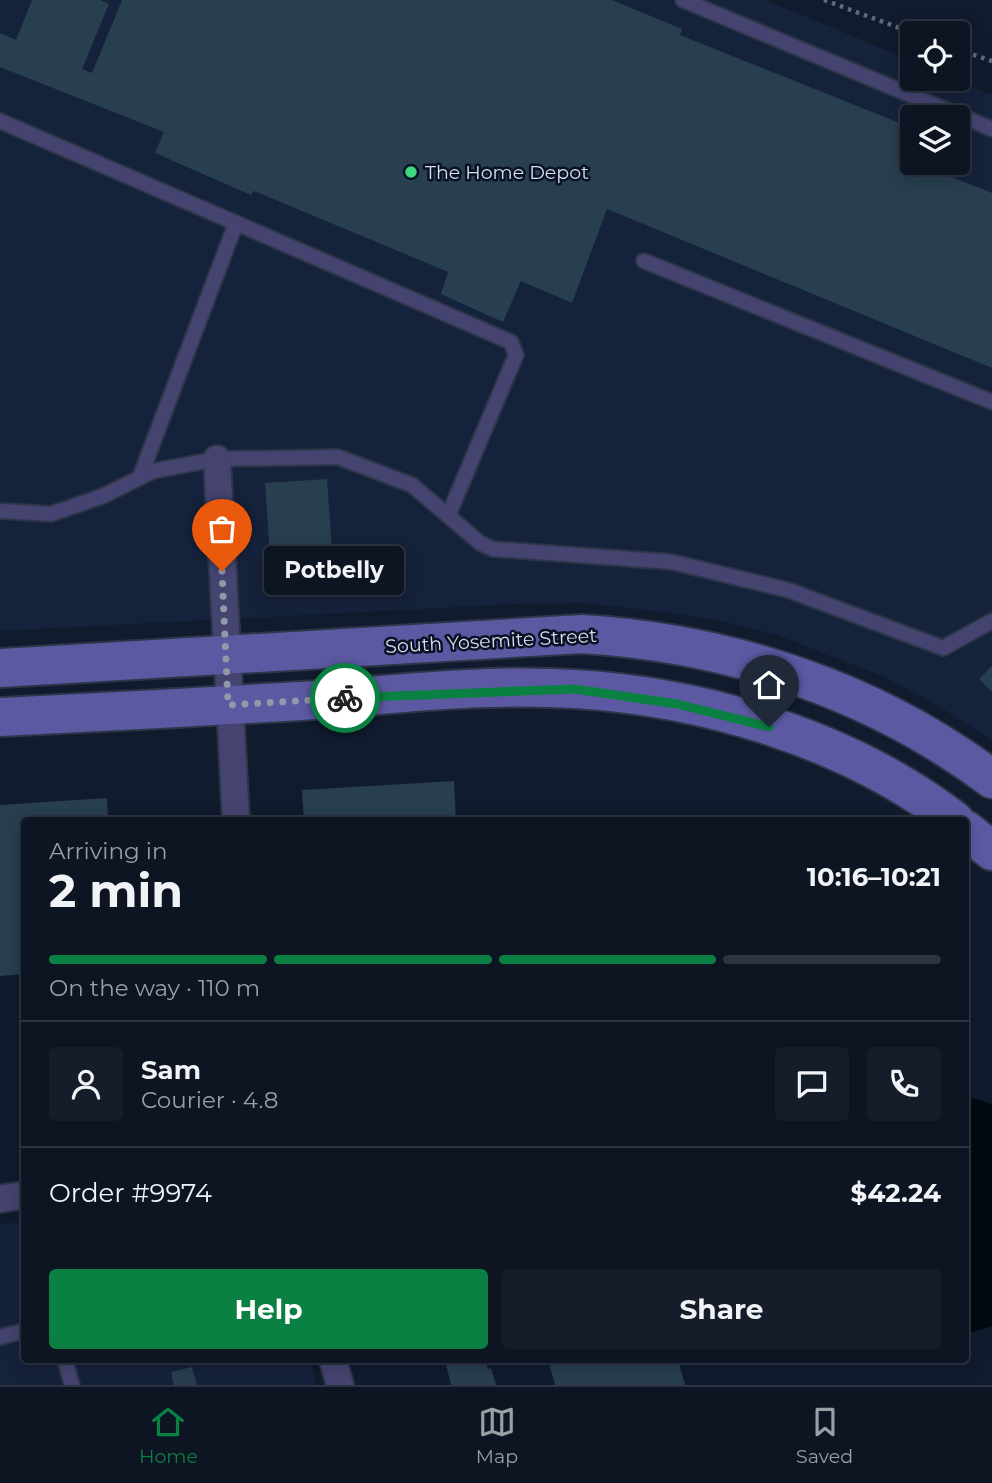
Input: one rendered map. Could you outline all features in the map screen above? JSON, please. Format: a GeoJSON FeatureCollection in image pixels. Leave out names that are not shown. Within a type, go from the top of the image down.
{"type":"FeatureCollection","features":[{"type":"Feature","properties":{"kind":"main road","name":"South Yosemite Street"},"geometry":{"type":"LineString","coordinates":[[0,668],[582,634],[671,643],[804,677],[859,700],[921,731],[992,779]]}},
{"type":"Feature","properties":{"kind":"main road"},"geometry":{"type":"LineString","coordinates":[[0,717],[519,689],[574,689],[630,695],[733,716],[788,732],[892,779],[949,817]]}},
{"type":"Feature","properties":{"kind":"main road"},"geometry":{"type":"LineString","coordinates":[[969,832],[992,851]]}},
{"type":"Feature","properties":{"kind":"street"},"geometry":{"type":"LineString","coordinates":[[217,459],[236,817]]}},
{"type":"Feature","properties":{"kind":"street"},"geometry":{"type":"LineString","coordinates":[[334,1363],[340,1385]]}},
{"type":"Feature","properties":{"kind":"lane"},"geometry":{"type":"LineString","coordinates":[[683,0],[992,130]]}},
{"type":"Feature","properties":{"kind":"lane"},"geometry":{"type":"LineString","coordinates":[[0,121],[515,346],[516,355],[449,514]]}},
{"type":"Feature","properties":{"kind":"lane"},"geometry":{"type":"LineString","coordinates":[[140,477],[236,223]]}},
{"type":"Feature","properties":{"kind":"lane"},"geometry":{"type":"LineString","coordinates":[[644,261],[992,402]]}},
{"type":"Feature","properties":{"kind":"lane"},"geometry":{"type":"LineString","coordinates":[[0,511],[51,514],[103,496],[153,471],[217,459],[338,457],[412,485],[449,514],[480,544],[494,550],[672,562],[788,590],[943,648],[992,621]]}},
{"type":"Feature","properties":{"kind":"lane"},"geometry":{"type":"LineString","coordinates":[[0,1337],[21,1332]]}},
{"type":"Feature","properties":{"kind":"lane"},"geometry":{"type":"LineString","coordinates":[[66,1363],[72,1385]]}},
{"type":"Feature","properties":{"kind":"path"},"geometry":{"type":"LineString","coordinates":[[824,0],[900,28]]}},
{"type":"Feature","properties":{"kind":"path"},"geometry":{"type":"LineString","coordinates":[[970,53],[992,61]]}},
{"type":"Feature","properties":{"kind":"shaded area"},"geometry":{"type":"Polygon","coordinates":[[[0,0],[766,0],[900,56],[900,91],[970,91],[970,86],[992,95],[992,741],[934,703],[882,676],[774,634],[717,620],[655,611],[583,603],[515,604],[0,631],[0,0]]]}},
{"type":"Feature","properties":{"kind":"shaded area"},"geometry":{"type":"Polygon","coordinates":[[[969,1097],[992,1104],[992,1326],[969,1333],[969,1097]]]}},
{"type":"Feature","properties":{"kind":"shaded area"},"geometry":{"type":"Polygon","coordinates":[[[21,1222],[21,1363],[311,1363],[316,1385],[0,1385],[0,1225],[21,1222]]]}},
{"type":"Feature","properties":{"kind":"building"},"geometry":{"type":"Polygon","coordinates":[[[32,0],[100,0],[109,4],[82,69],[92,73],[122,0],[612,0],[682,29],[680,35],[900,123],[900,175],[949,175],[992,193],[992,368],[607,209],[572,303],[521,281],[503,322],[441,294],[448,272],[254,191],[251,195],[155,153],[164,132],[0,67],[0,33],[16,40],[32,0]]]}},
{"type":"Feature","properties":{"kind":"building"},"geometry":{"type":"Polygon","coordinates":[[[327,479],[334,579],[272,584],[265,483],[327,479]]]}},
{"type":"Feature","properties":{"kind":"building"},"geometry":{"type":"Polygon","coordinates":[[[992,666],[992,692],[979,679],[992,666]]]}},
{"type":"Feature","properties":{"kind":"building"},"geometry":{"type":"Polygon","coordinates":[[[454,781],[456,817],[304,817],[302,790],[454,781]]]}},
{"type":"Feature","properties":{"kind":"building"},"geometry":{"type":"Polygon","coordinates":[[[107,798],[108,817],[21,817],[21,974],[0,976],[0,805],[107,798]]]}},
{"type":"Feature","properties":{"kind":"building"},"geometry":{"type":"Polygon","coordinates":[[[446,1363],[486,1363],[488,1369],[491,1368],[496,1385],[451,1385],[446,1363]]]}},
{"type":"Feature","properties":{"kind":"building"},"geometry":{"type":"Polygon","coordinates":[[[549,1363],[679,1363],[685,1385],[555,1385],[549,1363]]]}},
{"type":"Feature","properties":{"kind":"building"},"geometry":{"type":"Polygon","coordinates":[[[192,1367],[197,1385],[174,1385],[171,1372],[192,1367]]]}},
{"type":"Feature","properties":{"kind":"way so far"},"geometry":{"type":"LineString","coordinates":[[222,571],[228,705],[345,698]]}},
{"type":"Feature","properties":{"kind":"place","name":"The Home Depot"},"geometry":{"type":"Point","coordinates":[411,172]}},
{"type":"Feature","properties":{"kind":"place","name":"Potbelly"},"geometry":{"type":"Point","coordinates":[222,571]}},
{"type":"Feature","properties":{"kind":"route"},"geometry":{"type":"LineString","coordinates":[[345,698],[440,692],[574,689],[630,695],[677,704],[769,727]]}}]}
